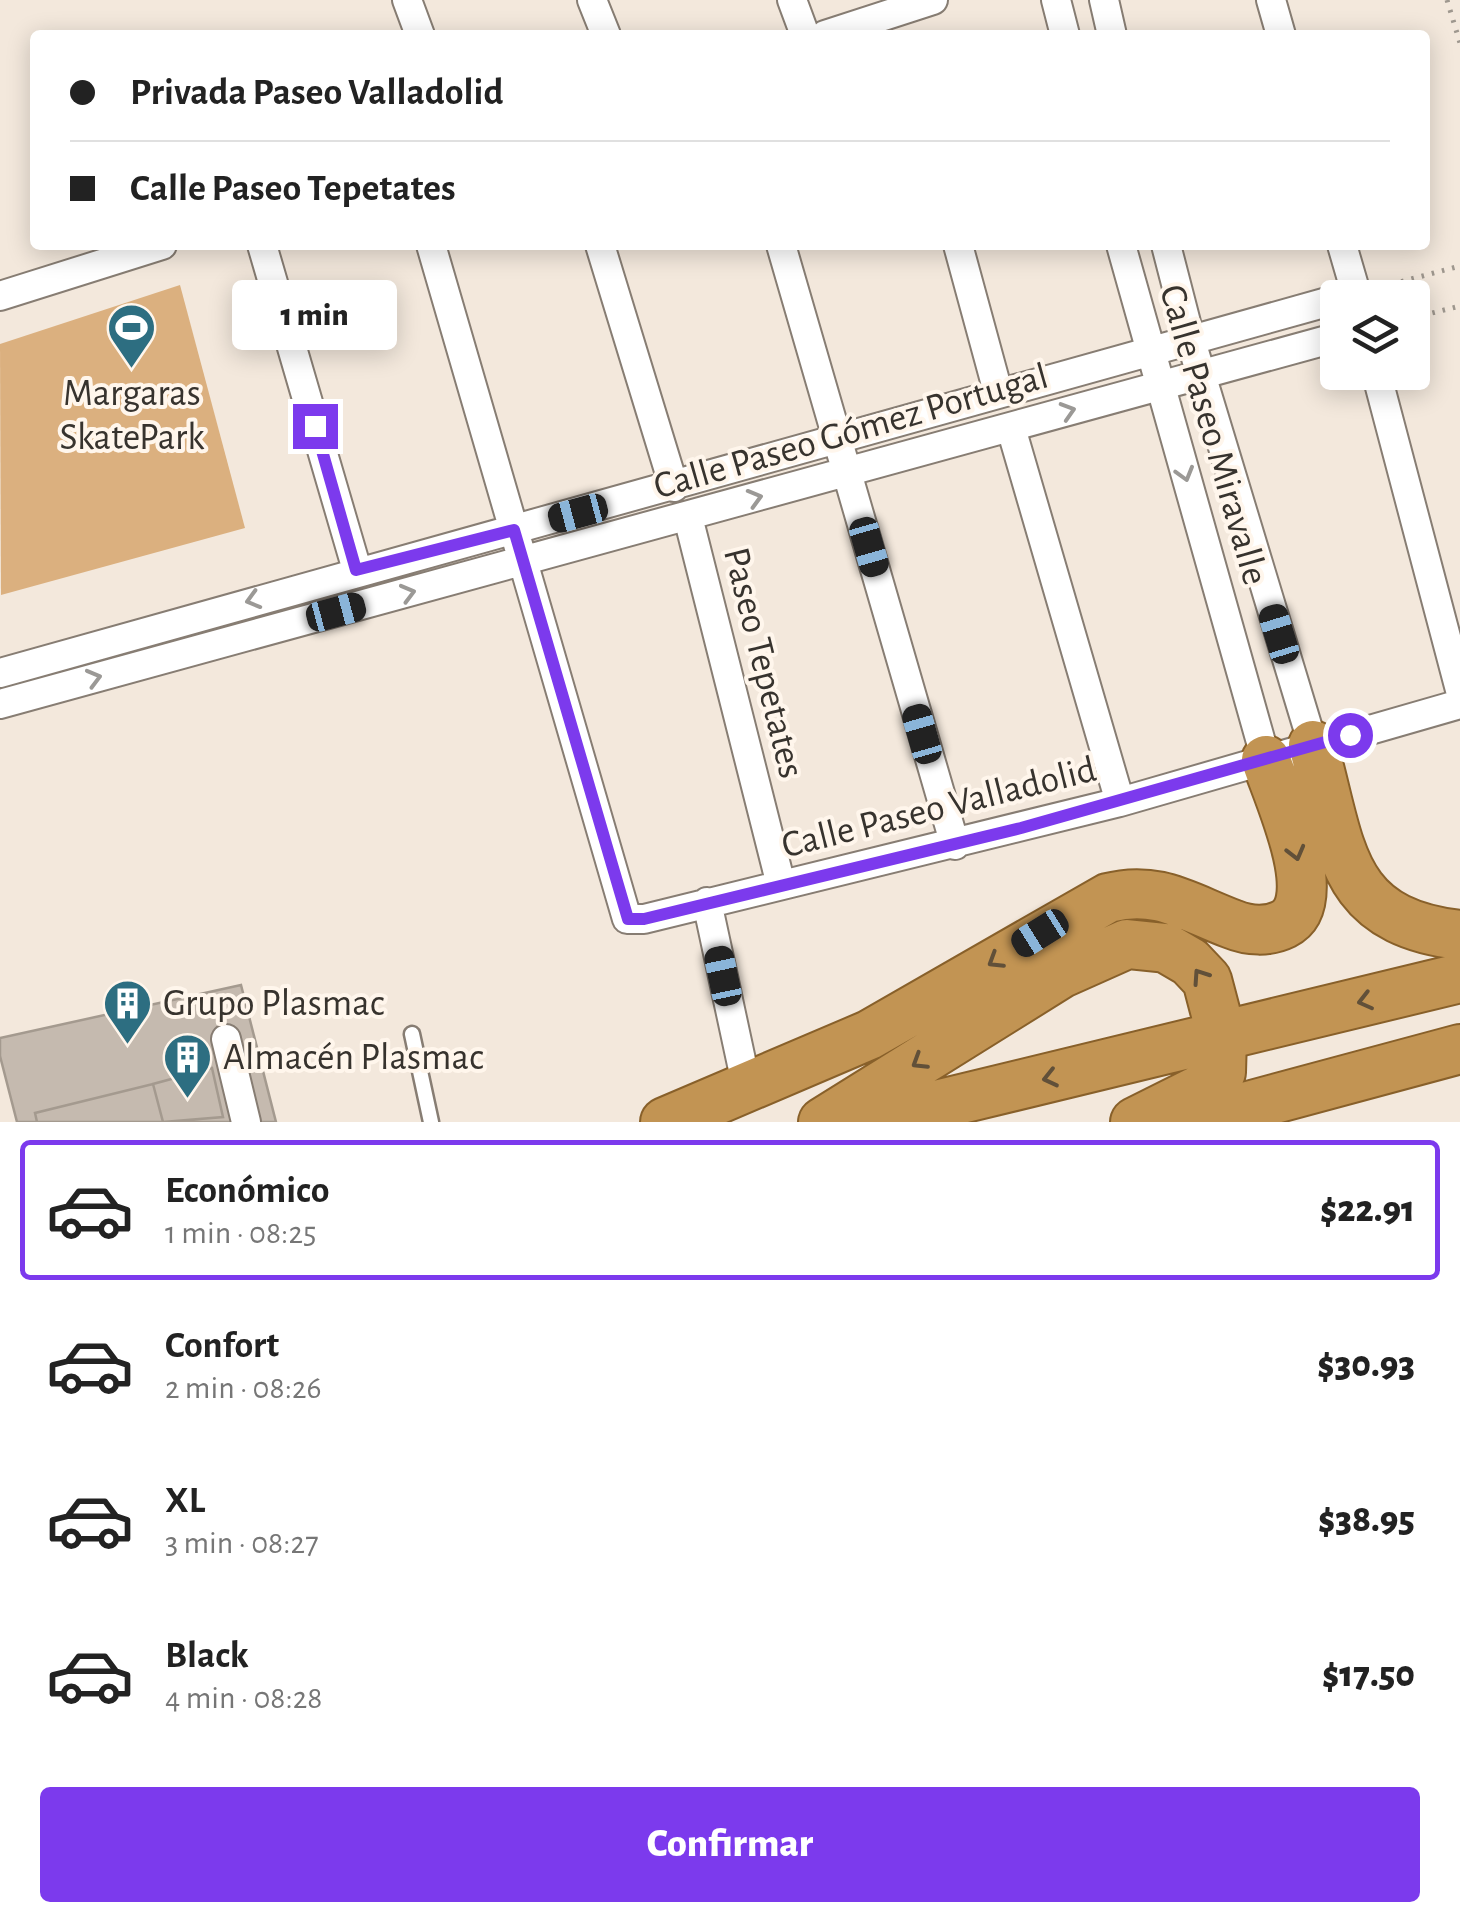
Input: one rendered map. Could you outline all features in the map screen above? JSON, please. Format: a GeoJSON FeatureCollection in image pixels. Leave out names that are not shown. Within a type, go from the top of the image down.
{"type":"FeatureCollection","features":[{"type":"Feature","properties":{"kind":"highway"},"geometry":{"type":"LineString","coordinates":[[1312,745],[1359,890],[1402,925],[1460,935]]}},
{"type":"Feature","properties":{"kind":"highway"},"geometry":{"type":"LineString","coordinates":[[666,1122],[869,1035],[1108,898],[1144,891],[1162,894],[1254,930],[1289,922],[1299,912],[1304,894],[1294,844],[1266,760]]}},
{"type":"Feature","properties":{"kind":"highway"},"geometry":{"type":"LineString","coordinates":[[823,1122],[1062,973],[1127,944],[1166,948],[1190,962],[1206,980],[1222,1037],[1221,1072],[1213,1083],[1134,1122]]}},
{"type":"Feature","properties":{"kind":"highway"},"geometry":{"type":"LineString","coordinates":[[866,1122],[1460,978]]}},
{"type":"Feature","properties":{"kind":"highway"},"geometry":{"type":"LineString","coordinates":[[1189,1122],[1460,1050]]}},
{"type":"Feature","properties":{"kind":"street"},"geometry":{"type":"LineString","coordinates":[[407,0],[418,30]]}},
{"type":"Feature","properties":{"kind":"street"},"geometry":{"type":"LineString","coordinates":[[592,0],[604,30]]}},
{"type":"Feature","properties":{"kind":"street"},"geometry":{"type":"LineString","coordinates":[[792,0],[803,30]]}},
{"type":"Feature","properties":{"kind":"street"},"geometry":{"type":"LineString","coordinates":[[857,30],[896,24],[933,0]]}},
{"type":"Feature","properties":{"kind":"street"},"geometry":{"type":"LineString","coordinates":[[1056,0],[1065,30]]}},
{"type":"Feature","properties":{"kind":"street"},"geometry":{"type":"LineString","coordinates":[[1104,0],[1111,30]]}},
{"type":"Feature","properties":{"kind":"street"},"geometry":{"type":"LineString","coordinates":[[1271,0],[1280,30]]}},
{"type":"Feature","properties":{"kind":"street"},"geometry":{"type":"LineString","coordinates":[[0,296],[146,250]]}},
{"type":"Feature","properties":{"kind":"street"},"geometry":{"type":"LineString","coordinates":[[263,250],[356,570]]}},
{"type":"Feature","properties":{"kind":"street"},"geometry":{"type":"LineString","coordinates":[[432,250],[522,562]]}},
{"type":"Feature","properties":{"kind":"street"},"geometry":{"type":"LineString","coordinates":[[602,250],[674,487]]}},
{"type":"Feature","properties":{"kind":"street"},"geometry":{"type":"LineString","coordinates":[[782,250],[955,846]]}},
{"type":"Feature","properties":{"kind":"street"},"geometry":{"type":"LineString","coordinates":[[959,250],[998,392]]}},
{"type":"Feature","properties":{"kind":"street","name":"Calle Paseo Miravalle"},"geometry":{"type":"LineString","coordinates":[[1122,250],[1266,760]]}},
{"type":"Feature","properties":{"kind":"street","name":"Calle Paseo Miravalle"},"geometry":{"type":"LineString","coordinates":[[1167,250],[1200,373],[1312,745]]}},
{"type":"Feature","properties":{"kind":"street"},"geometry":{"type":"LineString","coordinates":[[1342,250],[1344,280]]}},
{"type":"Feature","properties":{"kind":"street","name":"Calle Paseo Gómez Portugal"},"geometry":{"type":"LineString","coordinates":[[0,673],[356,570],[674,487],[1320,303]]}},
{"type":"Feature","properties":{"kind":"street","name":"Calle Paseo Gómez Portugal"},"geometry":{"type":"LineString","coordinates":[[0,704],[1320,342]]}},
{"type":"Feature","properties":{"kind":"street"},"geometry":{"type":"LineString","coordinates":[[1381,390],[1460,690]]}},
{"type":"Feature","properties":{"kind":"street"},"geometry":{"type":"LineString","coordinates":[[1012,428],[1120,802]]}},
{"type":"Feature","properties":{"kind":"street","name":"Paseo Tepetates"},"geometry":{"type":"LineString","coordinates":[[688,517],[781,885]]}},
{"type":"Feature","properties":{"kind":"street","name":"Calle Paseo Valladolid"},"geometry":{"type":"LineString","coordinates":[[522,562],[628,919],[644,919],[955,846],[1460,704]]}},
{"type":"Feature","properties":{"kind":"street"},"geometry":{"type":"LineString","coordinates":[[707,902],[748,1088]]}},
{"type":"Feature","properties":{"kind":"street"},"geometry":{"type":"LineString","coordinates":[[226,1039],[246,1122]]}},
{"type":"Feature","properties":{"kind":"lane"},"geometry":{"type":"LineString","coordinates":[[412,1034],[431,1122]]}},
{"type":"Feature","properties":{"kind":"path"},"geometry":{"type":"LineString","coordinates":[[1447,0],[1460,43]]}},
{"type":"Feature","properties":{"kind":"path"},"geometry":{"type":"LineString","coordinates":[[1406,280],[1460,266]]}},
{"type":"Feature","properties":{"kind":"path"},"geometry":{"type":"LineString","coordinates":[[1430,314],[1460,306]]}},
{"type":"Feature","properties":{"kind":"shaded area"},"geometry":{"type":"Polygon","coordinates":[[[180,285],[245,528],[1,595],[0,344],[180,285]]]}},
{"type":"Feature","properties":{"kind":"building","name":"Grupo Plasmac"},"geometry":{"type":"Polygon","coordinates":[[[241,985],[276,1122],[17,1122],[0,1056],[0,1038],[241,985]]]}},
{"type":"Feature","properties":{"kind":"building","name":"Almacén Plasmac"},"geometry":{"type":"Polygon","coordinates":[[[212,1068],[223,1117],[163,1122],[153,1084],[212,1068]]]}},
{"type":"Feature","properties":{"kind":"building"},"geometry":{"type":"Polygon","coordinates":[[[153,1084],[163,1122],[37,1122],[35,1113],[153,1084]]]}},
{"type":"Feature","properties":{"kind":"place","name":"Margaras SkatePark"},"geometry":{"type":"Point","coordinates":[132,370]}},
{"type":"Feature","properties":{"kind":"place","name":"Grupo Plasmac"},"geometry":{"type":"Point","coordinates":[128,1046]}},
{"type":"Feature","properties":{"kind":"place","name":"Almacén Plasmac"},"geometry":{"type":"Point","coordinates":[188,1100]}},
{"type":"Feature","properties":{"kind":"route"},"geometry":{"type":"LineString","coordinates":[[315,426],[356,570],[514,530],[628,919],[644,919],[955,846],[1350,735]]}}]}
